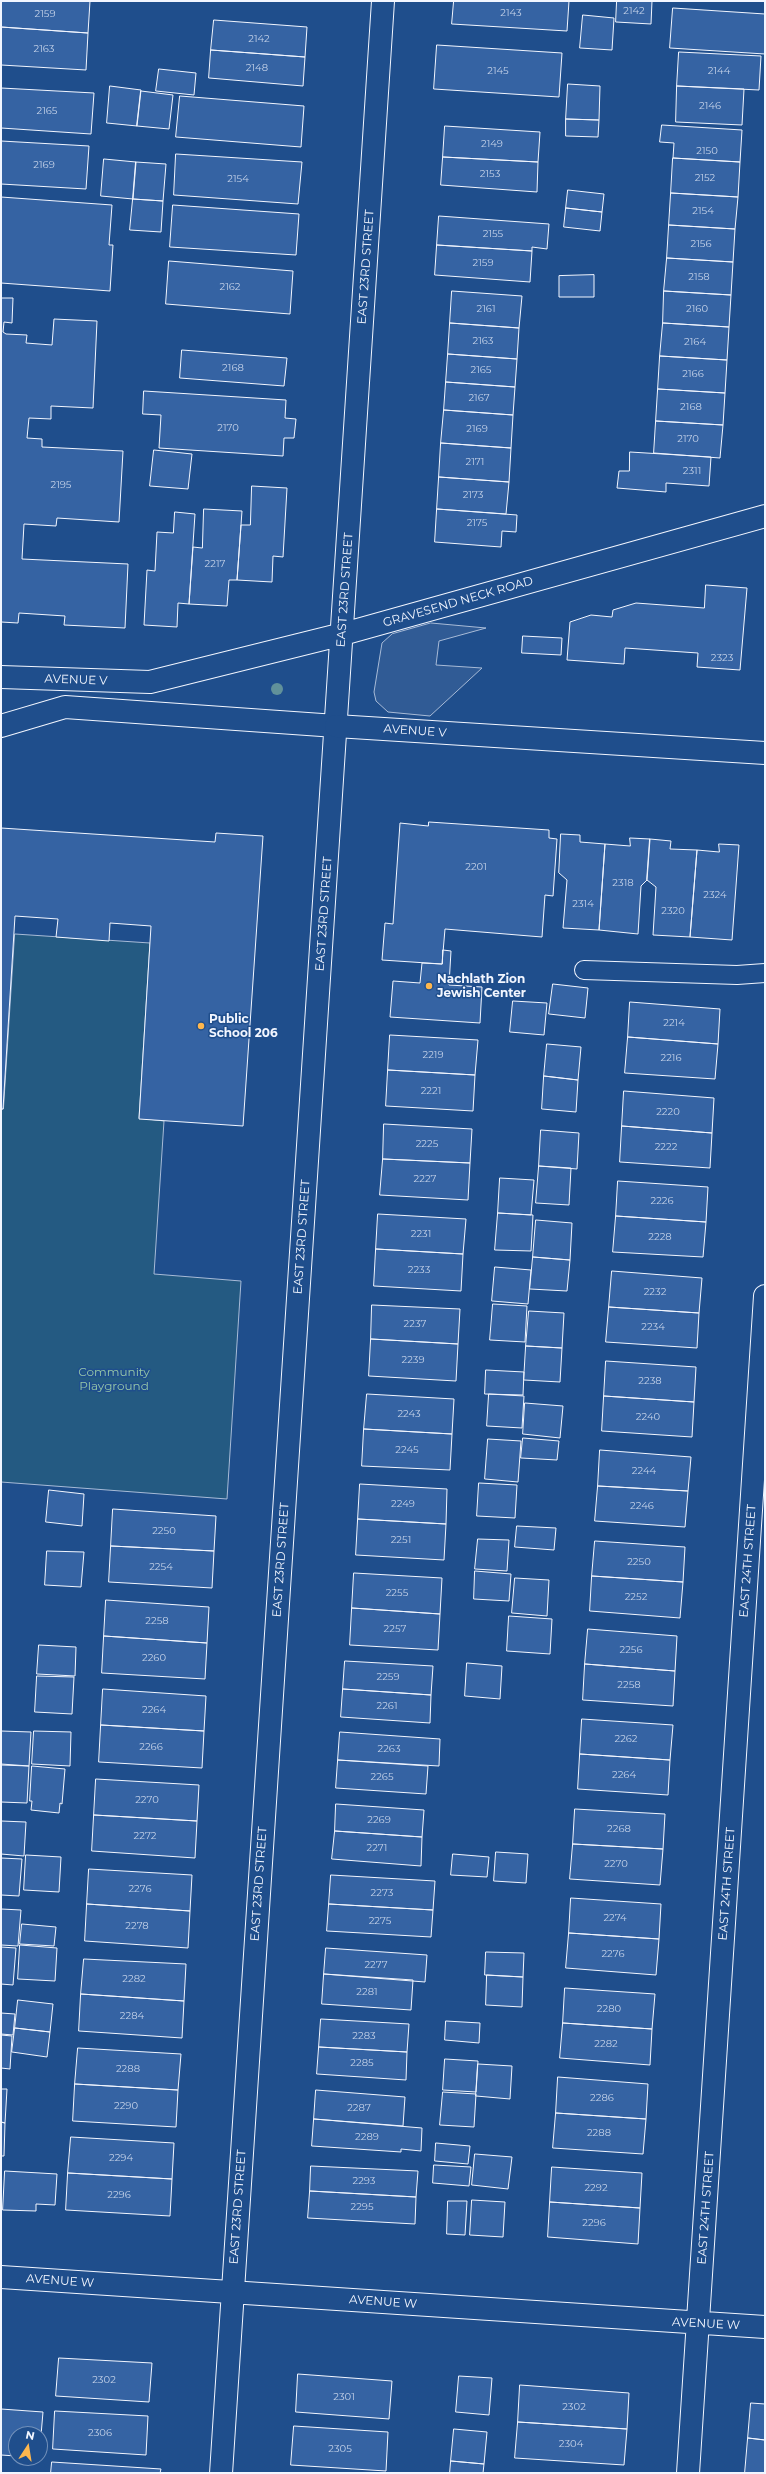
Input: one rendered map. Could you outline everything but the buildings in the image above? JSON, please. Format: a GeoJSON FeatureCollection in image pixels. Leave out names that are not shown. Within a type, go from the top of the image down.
{"type":"FeatureCollection","features":[{"type":"Feature","properties":{"kind":"street","name":"EAST 23RD STREET"},"geometry":{"type":"LineString","coordinates":[[220,2473],[343,634],[383,1]]}},
{"type":"Feature","properties":{"kind":"street","name":"GRAVESEND NECK ROAD"},"geometry":{"type":"LineString","coordinates":[[150,682],[343,634],[765,516]]}},
{"type":"Feature","properties":{"kind":"street","name":"AVENUE V"},"geometry":{"type":"LineString","coordinates":[[1,677],[150,682]]}},
{"type":"Feature","properties":{"kind":"street","name":"AVENUE V"},"geometry":{"type":"LineString","coordinates":[[1,726],[65,707],[765,753]]}},
{"type":"Feature","properties":{"kind":"street","name":"EAST 24TH STREET"},"geometry":{"type":"LineString","coordinates":[[688,2473],[765,1296]]}},
{"type":"Feature","properties":{"kind":"street","name":"AVENUE W"},"geometry":{"type":"LineString","coordinates":[[1,2277],[765,2327]]}},
{"type":"Feature","properties":{"kind":"lane"},"geometry":{"type":"LineString","coordinates":[[584,970],[737,976],[765,973]]}},
{"type":"Feature","properties":{"kind":"green space","name":"Community Playground"},"geometry":{"type":"Polygon","coordinates":[[[15,934],[150,943],[139,1118],[164,1121],[154,1274],[241,1281],[227,1499],[1,1482],[1,1109],[3,1109],[15,934]]]}},
{"type":"Feature","properties":{"kind":"shaded area"},"geometry":{"type":"Polygon","coordinates":[[[431,623],[486,628],[439,641],[436,665],[482,668],[430,716],[388,712],[376,701],[374,692],[382,643],[392,634],[431,623]]]}},
{"type":"Feature","properties":{"kind":"place","name":"Nachlath Zion Jewish Center"},"geometry":{"type":"Point","coordinates":[429,986]}},
{"type":"Feature","properties":{"kind":"place","name":"Public School 206"},"geometry":{"type":"Point","coordinates":[201,1026]}}]}
